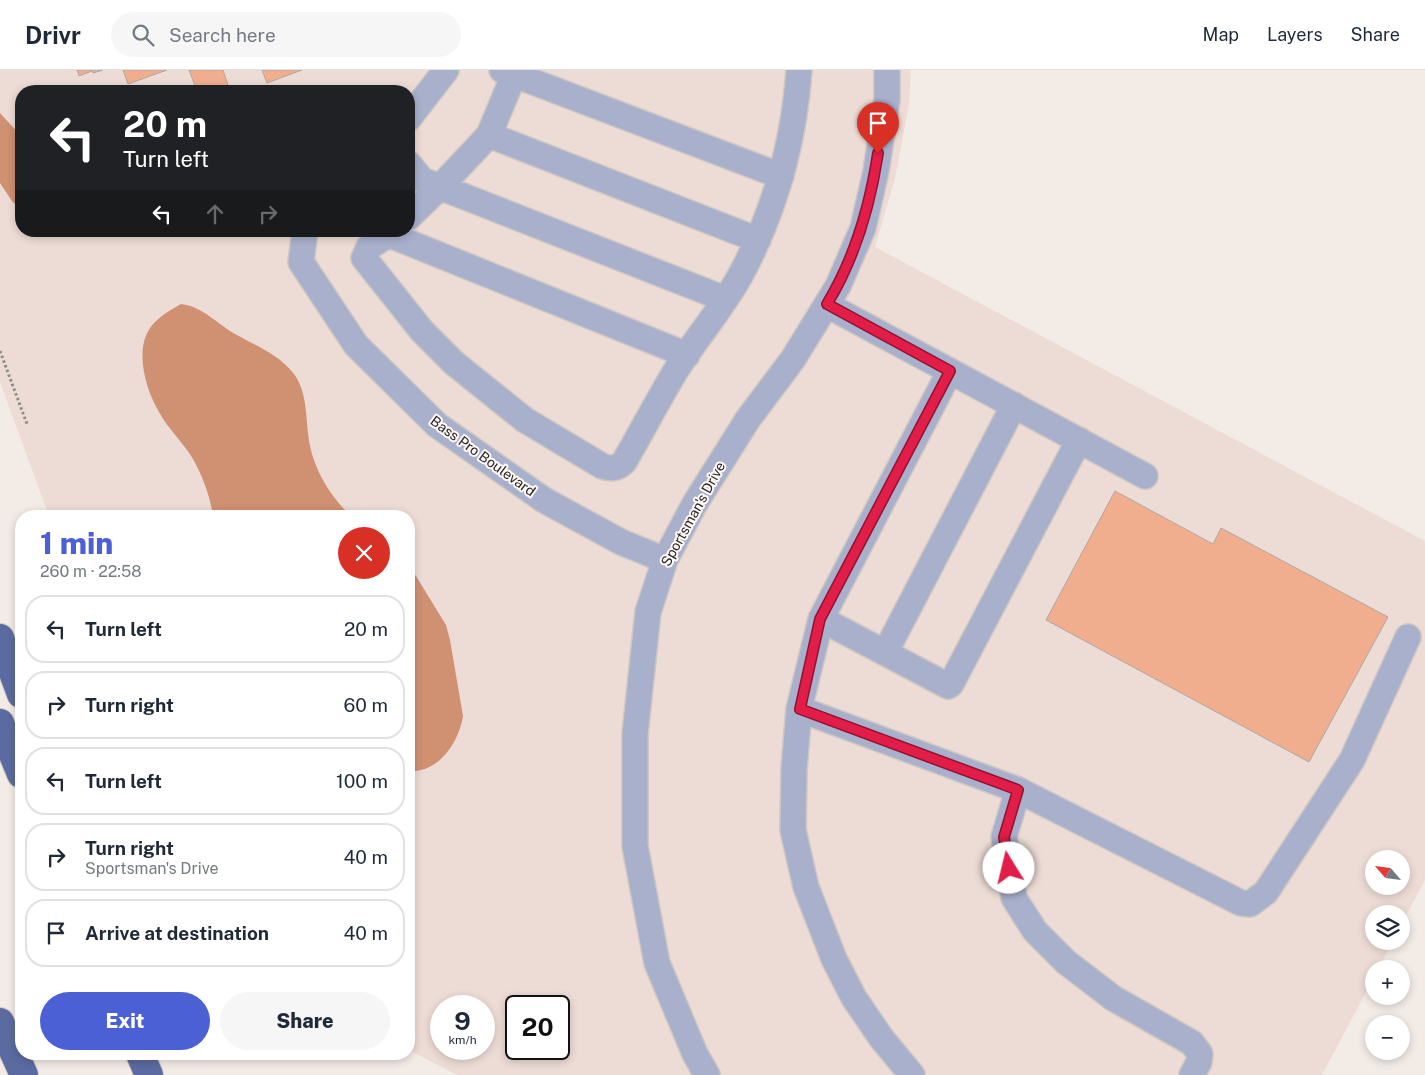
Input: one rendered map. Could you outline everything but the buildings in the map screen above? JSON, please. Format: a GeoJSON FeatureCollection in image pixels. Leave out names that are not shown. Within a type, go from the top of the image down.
{"type":"FeatureCollection","features":[{"type":"Feature","properties":{"kind":"highway"},"geometry":{"type":"LineString","coordinates":[[0,638],[15,678]]}},
{"type":"Feature","properties":{"kind":"highway"},"geometry":{"type":"LineString","coordinates":[[0,724],[15,760]]}},
{"type":"Feature","properties":{"kind":"highway"},"geometry":{"type":"LineString","coordinates":[[0,1022],[15,1055]]}},
{"type":"Feature","properties":{"kind":"highway"},"geometry":{"type":"LineString","coordinates":[[17,1060],[24,1075]]}},
{"type":"Feature","properties":{"kind":"highway"},"geometry":{"type":"LineString","coordinates":[[143,1060],[149,1075]]}},
{"type":"Feature","properties":{"kind":"street"},"geometry":{"type":"LineString","coordinates":[[415,110],[446,70]]}},
{"type":"Feature","properties":{"kind":"street"},"geometry":{"type":"LineString","coordinates":[[385,237],[369,247],[364,258],[422,330],[454,363],[525,420],[602,466],[610,469],[618,468],[624,462],[687,355],[739,277],[758,240],[788,152],[798,97],[799,70]]}},
{"type":"Feature","properties":{"kind":"street","name":"Sportsman's Drive"},"geometry":{"type":"LineString","coordinates":[[707,1075],[695,1054],[657,963],[635,846],[635,734],[648,612],[665,560],[694,505],[748,419],[793,359],[838,286],[862,228],[876,171],[887,100],[887,70]]}},
{"type":"Feature","properties":{"kind":"street"},"geometry":{"type":"LineString","coordinates":[[415,211],[489,135],[511,72],[780,176]]}},
{"type":"Feature","properties":{"kind":"street"},"geometry":{"type":"LineString","coordinates":[[489,135],[758,240]]}},
{"type":"Feature","properties":{"kind":"street"},"geometry":{"type":"LineString","coordinates":[[415,171],[422,180],[725,299]]}},
{"type":"Feature","properties":{"kind":"street","name":"Bass Pro Boulevard"},"geometry":{"type":"LineString","coordinates":[[304,237],[301,262],[356,345],[437,425],[544,500],[621,542],[665,560]]}},
{"type":"Feature","properties":{"kind":"street"},"geometry":{"type":"LineString","coordinates":[[402,237],[687,355]]}},
{"type":"Feature","properties":{"kind":"street"},"geometry":{"type":"LineString","coordinates":[[827,304],[1145,476]]}},
{"type":"Feature","properties":{"kind":"street"},"geometry":{"type":"LineString","coordinates":[[912,1075],[882,1038],[854,998],[834,959],[806,887],[793,830],[794,768],[800,709],[820,619],[950,371]]}},
{"type":"Feature","properties":{"kind":"street"},"geometry":{"type":"LineString","coordinates":[[885,653],[1014,405]]}},
{"type":"Feature","properties":{"kind":"street"},"geometry":{"type":"LineString","coordinates":[[820,619],[948,686],[952,684],[1079,440]]}},
{"type":"Feature","properties":{"kind":"street"},"geometry":{"type":"LineString","coordinates":[[800,709],[1018,790],[1241,904],[1250,904],[1266,892],[1352,760],[1408,637]]}},
{"type":"Feature","properties":{"kind":"street"},"geometry":{"type":"LineString","coordinates":[[1018,790],[1004,837],[1014,898],[1036,931],[1066,962],[1113,998],[1192,1043],[1200,1054],[1199,1062],[1192,1075]]}},
{"type":"Feature","properties":{"kind":"path"},"geometry":{"type":"LineString","coordinates":[[0,351],[27,424]]}},
{"type":"Feature","properties":{"kind":"shaded area"},"geometry":{"type":"Polygon","coordinates":[[[0,70],[911,70],[909,105],[895,178],[875,247],[1425,541],[1425,880],[1410,908],[1410,905],[1365,905],[1365,950],[1388,950],[1383,960],[1365,960],[1365,994],[1322,1075],[457,1075],[415,1053],[415,510],[47,510],[0,382],[0,70]]]}},
{"type":"Feature","properties":{"kind":"shaded area"},"geometry":{"type":"Polygon","coordinates":[[[0,113],[15,129],[15,204],[0,183],[0,113]]]}},
{"type":"Feature","properties":{"kind":"shaded area"},"geometry":{"type":"Polygon","coordinates":[[[181,304],[204,312],[230,331],[267,352],[288,367],[301,387],[310,445],[317,468],[328,489],[346,510],[212,510],[200,473],[193,459],[167,424],[154,402],[143,367],[142,354],[148,331],[155,322],[181,304]]]}},
{"type":"Feature","properties":{"kind":"shaded area"},"geometry":{"type":"Polygon","coordinates":[[[415,575],[446,625],[463,716],[457,736],[446,754],[430,767],[415,770],[415,575]]]}},
{"type":"Feature","properties":{"kind":"route"},"geometry":{"type":"LineString","coordinates":[[878,153],[876,171],[862,228],[838,286],[827,304],[950,371],[820,619],[800,709],[1018,790],[1004,837],[1009,868]]}}]}
